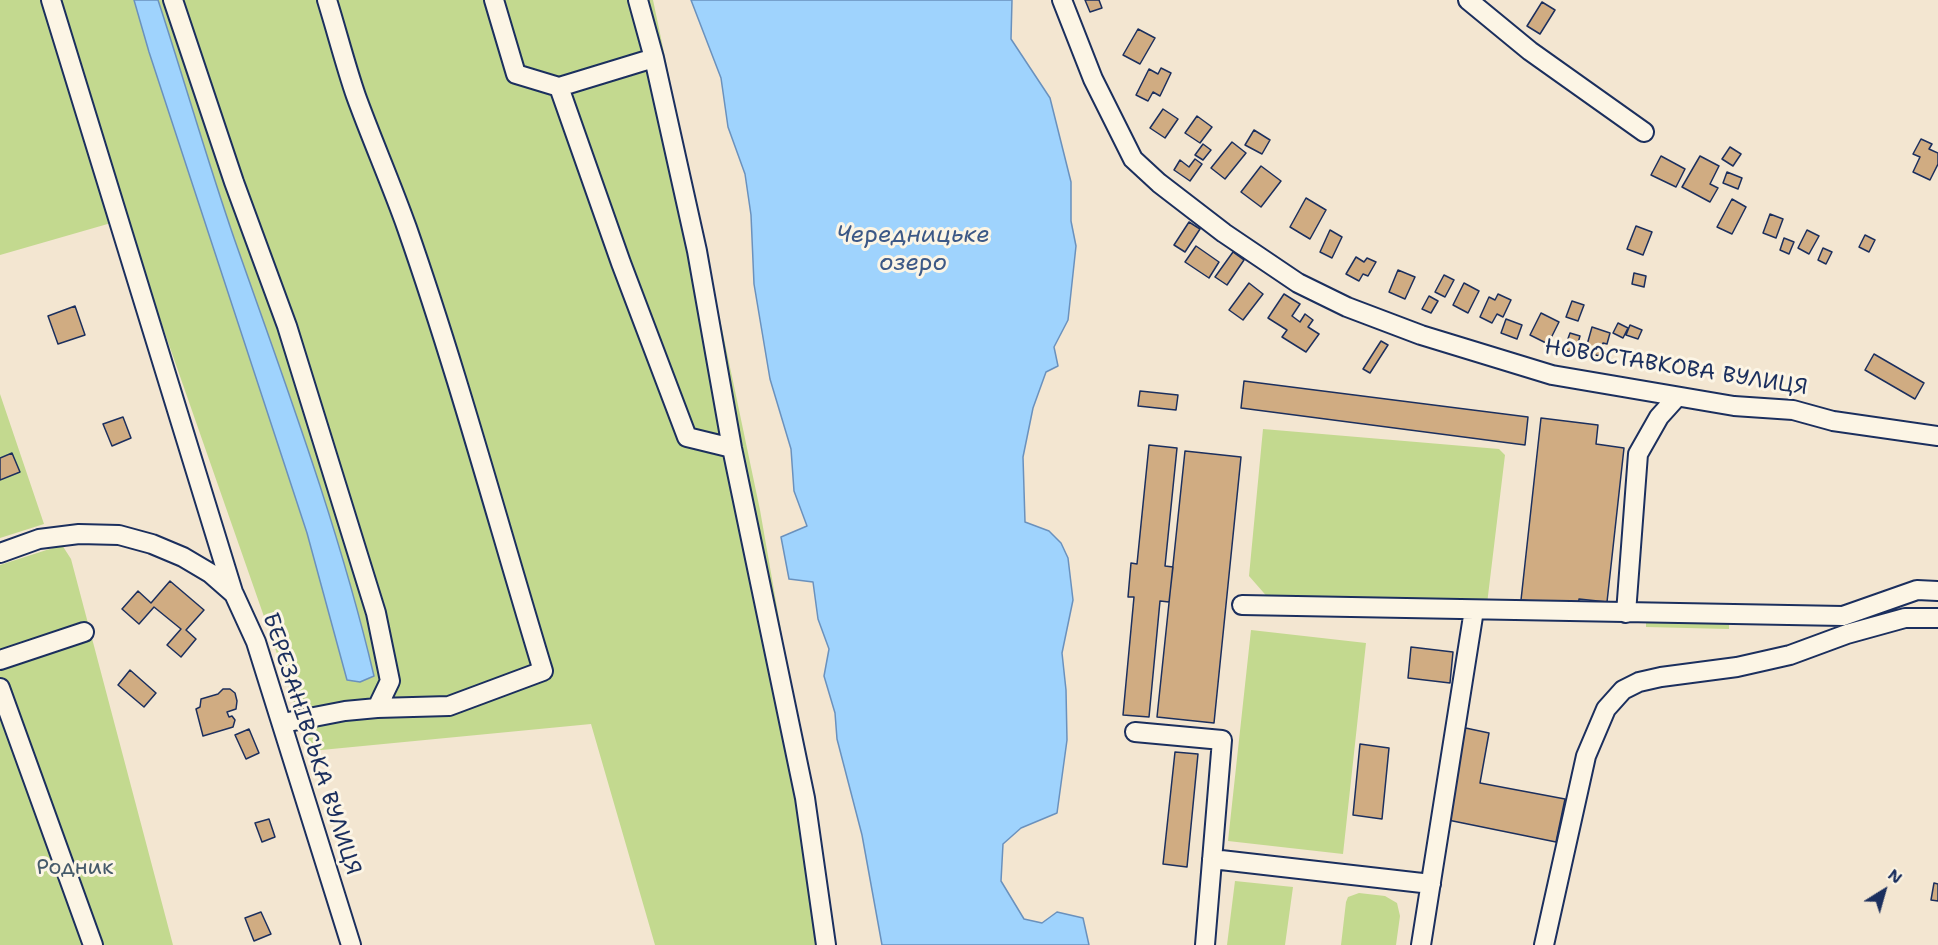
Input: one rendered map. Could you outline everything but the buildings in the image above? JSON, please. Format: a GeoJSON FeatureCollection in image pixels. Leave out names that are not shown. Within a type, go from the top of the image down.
{"type":"FeatureCollection","features":[{"type":"Feature","properties":{"kind":"street"},"geometry":{"type":"LineString","coordinates":[[51,0],[234,594]]}},
{"type":"Feature","properties":{"kind":"street"},"geometry":{"type":"LineString","coordinates":[[173,0],[234,182],[287,326],[376,613],[390,681],[377,708]]}},
{"type":"Feature","properties":{"kind":"street"},"geometry":{"type":"LineString","coordinates":[[283,723],[345,711],[449,705],[543,671],[513,574],[497,511],[446,350],[406,227],[356,94],[327,0]]}},
{"type":"Feature","properties":{"kind":"street"},"geometry":{"type":"LineString","coordinates":[[494,0],[516,74],[559,87],[654,58]]}},
{"type":"Feature","properties":{"kind":"street"},"geometry":{"type":"LineString","coordinates":[[638,0],[654,58],[697,251],[732,448],[805,798],[826,945]]}},
{"type":"Feature","properties":{"kind":"street","name":"НОВОСТАВКОВА ВУЛИЦЯ"},"geometry":{"type":"LineString","coordinates":[[1062,0],[1093,79],[1133,159],[1178,197],[1278,271],[1347,307],[1421,335],[1552,375],[1734,406],[1793,410],[1833,421],[1938,436]]}},
{"type":"Feature","properties":{"kind":"street"},"geometry":{"type":"LineString","coordinates":[[1468,0],[1530,51],[1644,132]]}},
{"type":"Feature","properties":{"kind":"street"},"geometry":{"type":"LineString","coordinates":[[559,87],[621,263],[687,436],[732,448]]}},
{"type":"Feature","properties":{"kind":"street"},"geometry":{"type":"LineString","coordinates":[[1626,613],[1638,454],[1659,417],[1677,397]]}},
{"type":"Feature","properties":{"kind":"street","name":"БЕРЕЗАНІВСЬКА ВУЛИЦЯ"},"geometry":{"type":"LineString","coordinates":[[0,553],[39,539],[79,534],[119,535],[183,556],[210,573],[234,594],[256,642],[351,945]]}},
{"type":"Feature","properties":{"kind":"street"},"geometry":{"type":"LineString","coordinates":[[1242,605],[1843,616],[1917,590],[1938,591]]}},
{"type":"Feature","properties":{"kind":"street"},"geometry":{"type":"LineString","coordinates":[[1420,945],[1474,610]]}},
{"type":"Feature","properties":{"kind":"street"},"geometry":{"type":"LineString","coordinates":[[1544,945],[1586,756],[1606,709],[1623,690],[1640,682],[1660,677],[1737,667],[1790,655],[1847,634],[1905,618],[1938,618]]}},
{"type":"Feature","properties":{"kind":"street"},"geometry":{"type":"LineString","coordinates":[[0,660],[84,632]]}},
{"type":"Feature","properties":{"kind":"street"},"geometry":{"type":"LineString","coordinates":[[0,688],[93,945]]}},
{"type":"Feature","properties":{"kind":"street"},"geometry":{"type":"LineString","coordinates":[[1135,732],[1222,740],[1205,945]]}},
{"type":"Feature","properties":{"kind":"street"},"geometry":{"type":"LineString","coordinates":[[1212,860],[1431,884]]}},
{"type":"Feature","properties":{"kind":"green space"},"geometry":{"type":"Polygon","coordinates":[[[0,0],[653,0],[760,510],[836,945],[655,945],[591,724],[311,751],[125,219],[0,255],[0,0]]]}},
{"type":"Feature","properties":{"kind":"green space"},"geometry":{"type":"Polygon","coordinates":[[[0,394],[44,524],[0,538],[0,394]]]}},
{"type":"Feature","properties":{"kind":"green space"},"geometry":{"type":"Polygon","coordinates":[[[1263,429],[1499,449],[1505,455],[1487,604],[1270,600],[1249,576],[1263,429]]]}},
{"type":"Feature","properties":{"kind":"green space","name":"Родник"},"geometry":{"type":"Polygon","coordinates":[[[62,545],[71,559],[173,945],[0,945],[0,565],[62,545]]]}},
{"type":"Feature","properties":{"kind":"green space"},"geometry":{"type":"Polygon","coordinates":[[[1646,621],[1729,622],[1729,629],[1646,627],[1646,621]]]}},
{"type":"Feature","properties":{"kind":"green space"},"geometry":{"type":"Polygon","coordinates":[[[1251,630],[1366,643],[1343,854],[1228,841],[1251,630]]]}},
{"type":"Feature","properties":{"kind":"green space"},"geometry":{"type":"Polygon","coordinates":[[[1235,881],[1293,887],[1285,945],[1227,945],[1235,881]]]}},
{"type":"Feature","properties":{"kind":"green space"},"geometry":{"type":"Polygon","coordinates":[[[1359,893],[1385,896],[1397,903],[1400,916],[1396,945],[1341,945],[1346,902],[1348,897],[1359,893]]]}},
{"type":"Feature","properties":{"kind":"water"},"geometry":{"type":"Polygon","coordinates":[[[134,0],[158,0],[224,209],[310,455],[345,565],[374,676],[360,682],[347,680],[307,533],[134,0]]]}},
{"type":"Feature","properties":{"kind":"water","name":"Чередницьке озеро"},"geometry":{"type":"Polygon","coordinates":[[[691,0],[1012,0],[1011,39],[1050,98],[1071,182],[1071,221],[1076,246],[1068,320],[1054,347],[1058,366],[1046,372],[1033,408],[1023,457],[1025,522],[1049,531],[1061,543],[1068,558],[1073,600],[1062,653],[1066,690],[1067,740],[1057,813],[1021,828],[1003,844],[1001,881],[1024,919],[1042,923],[1057,912],[1083,918],[1089,945],[882,945],[862,835],[837,739],[835,713],[824,676],[829,649],[818,619],[813,582],[789,579],[781,537],[807,526],[794,491],[791,449],[770,379],[754,284],[751,215],[745,174],[728,127],[721,78],[691,0]]]}}]}
